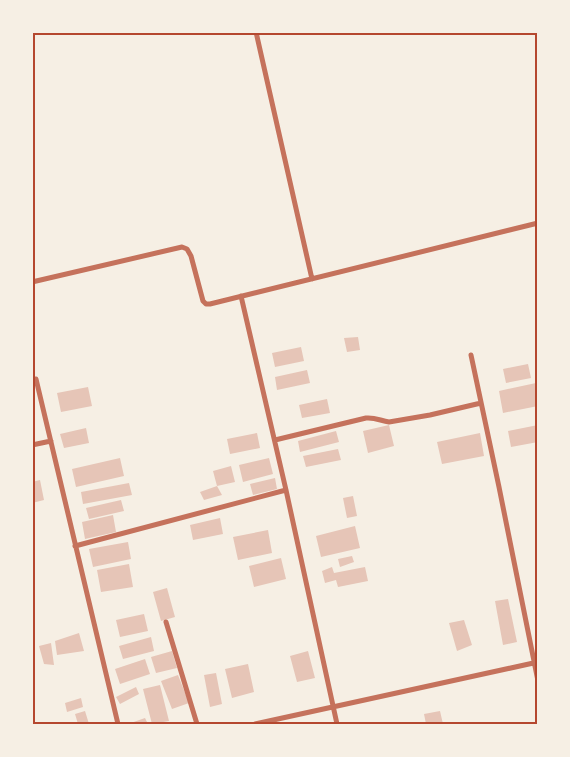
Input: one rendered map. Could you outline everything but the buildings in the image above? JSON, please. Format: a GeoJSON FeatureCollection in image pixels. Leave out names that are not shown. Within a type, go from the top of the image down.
{"type":"FeatureCollection","features":[{"type":"Feature","properties":{"kind":"street"},"geometry":{"type":"LineString","coordinates":[[256,32],[312,279]]}},
{"type":"Feature","properties":{"kind":"street"},"geometry":{"type":"LineString","coordinates":[[32,282],[182,247],[188,249],[191,256],[203,301],[206,304],[210,304],[538,223]]}},
{"type":"Feature","properties":{"kind":"street"},"geometry":{"type":"LineString","coordinates":[[241,296],[275,440],[337,724]]}},
{"type":"Feature","properties":{"kind":"street"},"geometry":{"type":"LineString","coordinates":[[471,355],[536,662],[538,680]]}},
{"type":"Feature","properties":{"kind":"street"},"geometry":{"type":"LineString","coordinates":[[36,379],[118,724]]}},
{"type":"Feature","properties":{"kind":"street"},"geometry":{"type":"LineString","coordinates":[[275,440],[366,418],[374,417],[389,422],[430,416],[481,403]]}},
{"type":"Feature","properties":{"kind":"street"},"geometry":{"type":"LineString","coordinates":[[32,445],[51,441]]}},
{"type":"Feature","properties":{"kind":"street"},"geometry":{"type":"LineString","coordinates":[[75,546],[286,490]]}},
{"type":"Feature","properties":{"kind":"street"},"geometry":{"type":"LineString","coordinates":[[166,622],[197,724]]}},
{"type":"Feature","properties":{"kind":"street"},"geometry":{"type":"LineString","coordinates":[[255,724],[536,662]]}}]}
